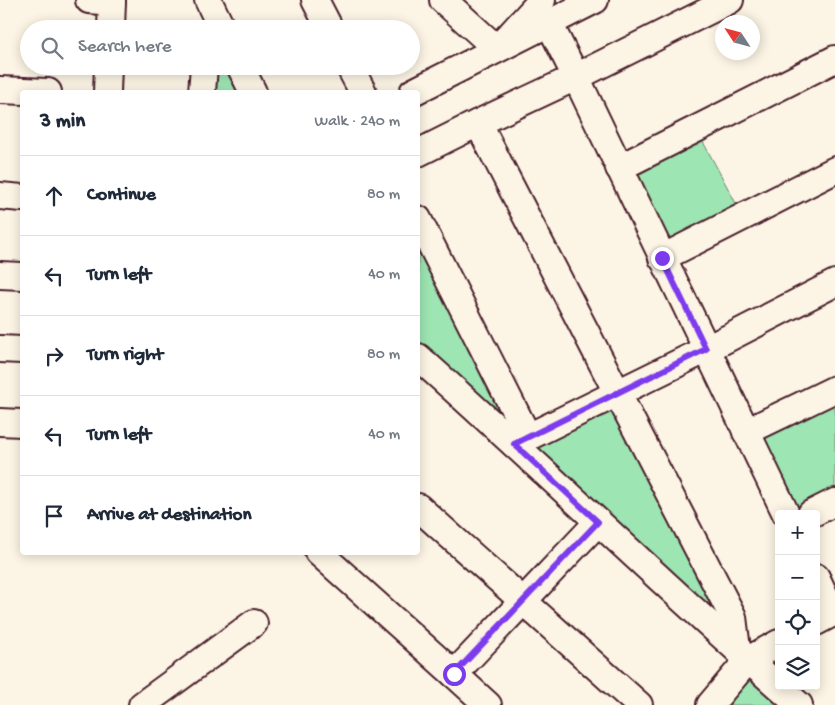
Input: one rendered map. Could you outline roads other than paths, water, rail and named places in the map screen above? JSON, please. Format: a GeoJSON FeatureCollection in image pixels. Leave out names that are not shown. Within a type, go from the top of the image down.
{"type":"FeatureCollection","features":[{"type":"Feature","properties":{"kind":"street"},"geometry":{"type":"LineString","coordinates":[[207,20],[208,0]]}},
{"type":"Feature","properties":{"kind":"street"},"geometry":{"type":"LineString","coordinates":[[208,0],[218,20]]}},
{"type":"Feature","properties":{"kind":"street"},"geometry":{"type":"LineString","coordinates":[[315,0],[325,20]]}},
{"type":"Feature","properties":{"kind":"street"},"geometry":{"type":"LineString","coordinates":[[444,0],[497,50]]}},
{"type":"Feature","properties":{"kind":"street"},"geometry":{"type":"LineString","coordinates":[[417,90],[497,50],[546,12],[595,0]]}},
{"type":"Feature","properties":{"kind":"street"},"geometry":{"type":"LineString","coordinates":[[420,153],[730,0]]}},
{"type":"Feature","properties":{"kind":"street"},"geometry":{"type":"LineString","coordinates":[[104,1],[109,20]]}},
{"type":"Feature","properties":{"kind":"street"},"geometry":{"type":"LineString","coordinates":[[546,12],[784,510]]}},
{"type":"Feature","properties":{"kind":"street"},"geometry":{"type":"LineString","coordinates":[[619,168],[835,59]]}},
{"type":"Feature","properties":{"kind":"street"},"geometry":{"type":"LineString","coordinates":[[107,90],[108,75]]}},
{"type":"Feature","properties":{"kind":"street"},"geometry":{"type":"LineString","coordinates":[[202,90],[203,75]]}},
{"type":"Feature","properties":{"kind":"street"},"geometry":{"type":"LineString","coordinates":[[244,75],[252,90]]}},
{"type":"Feature","properties":{"kind":"street"},"geometry":{"type":"LineString","coordinates":[[354,75],[362,90]]}},
{"type":"Feature","properties":{"kind":"street"},"geometry":{"type":"LineString","coordinates":[[0,90],[20,91]]}},
{"type":"Feature","properties":{"kind":"street"},"geometry":{"type":"LineString","coordinates":[[478,123],[733,617],[742,655]]}},
{"type":"Feature","properties":{"kind":"street"},"geometry":{"type":"LineString","coordinates":[[662,258],[835,170]]}},
{"type":"Feature","properties":{"kind":"street"},"geometry":{"type":"LineString","coordinates":[[0,196],[20,198]]}},
{"type":"Feature","properties":{"kind":"street"},"geometry":{"type":"LineString","coordinates":[[420,223],[521,441]]}},
{"type":"Feature","properties":{"kind":"street"},"geometry":{"type":"LineString","coordinates":[[0,275],[20,276]]}},
{"type":"Feature","properties":{"kind":"street"},"geometry":{"type":"LineString","coordinates":[[521,441],[835,283]]}},
{"type":"Feature","properties":{"kind":"street"},"geometry":{"type":"LineString","coordinates":[[0,349],[20,350]]}},
{"type":"Feature","properties":{"kind":"street"},"geometry":{"type":"LineString","coordinates":[[420,360],[521,441],[598,522],[799,705]]}},
{"type":"Feature","properties":{"kind":"street"},"geometry":{"type":"LineString","coordinates":[[746,432],[835,389]]}},
{"type":"Feature","properties":{"kind":"street"},"geometry":{"type":"LineString","coordinates":[[0,422],[20,423]]}},
{"type":"Feature","properties":{"kind":"street"},"geometry":{"type":"LineString","coordinates":[[819,510],[835,502]]}},
{"type":"Feature","properties":{"kind":"street"},"geometry":{"type":"LineString","coordinates":[[420,509],[639,705]]}},
{"type":"Feature","properties":{"kind":"street"},"geometry":{"type":"LineString","coordinates":[[454,674],[598,522]]}},
{"type":"Feature","properties":{"kind":"street"},"geometry":{"type":"LineString","coordinates":[[321,555],[488,705]]}},
{"type":"Feature","properties":{"kind":"street"},"geometry":{"type":"LineString","coordinates":[[820,591],[828,616]]}},
{"type":"Feature","properties":{"kind":"street"},"geometry":{"type":"LineString","coordinates":[[142,705],[254,623]]}},
{"type":"Feature","properties":{"kind":"street"},"geometry":{"type":"LineString","coordinates":[[710,705],[742,655],[775,644]]}}]}
